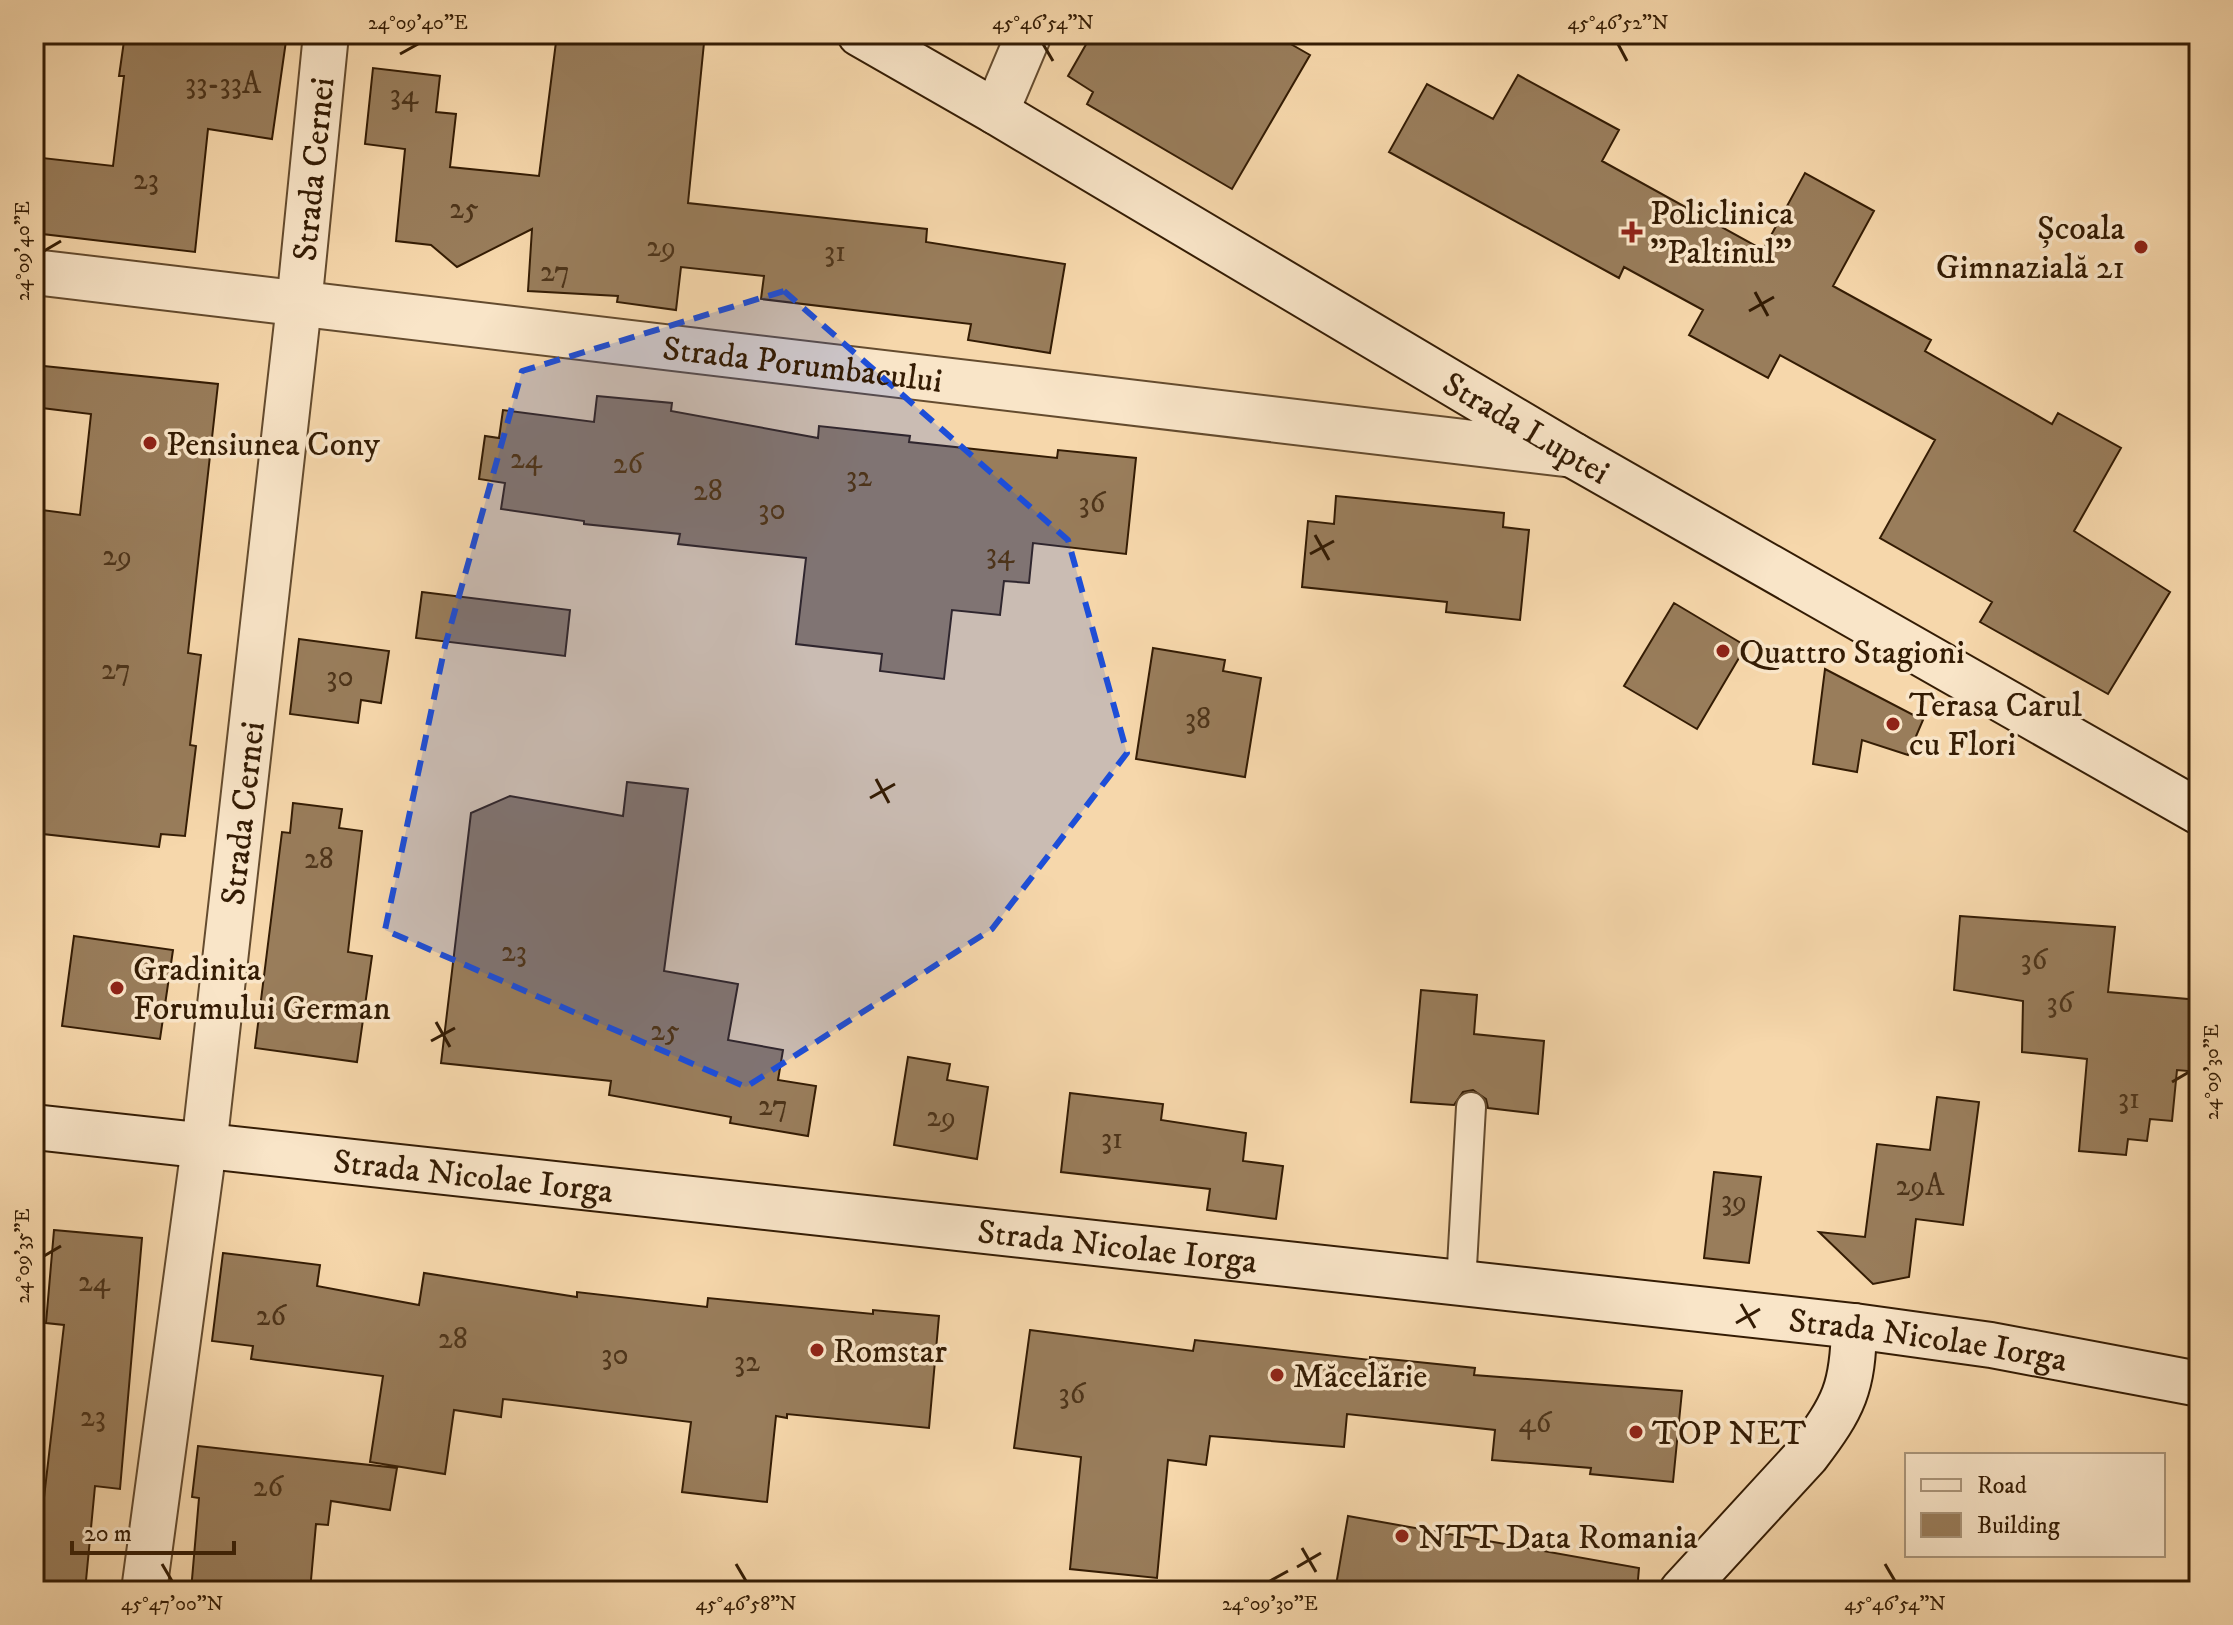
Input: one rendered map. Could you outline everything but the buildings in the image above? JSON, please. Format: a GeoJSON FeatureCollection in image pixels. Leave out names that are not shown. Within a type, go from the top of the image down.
{"type":"FeatureCollection","features":[{"type":"Feature","properties":{"kind":"street","name":"Strada Cernei"},"geometry":{"type":"LineString","coordinates":[[144,1591],[204,1147],[299,305],[326,34]]}},
{"type":"Feature","properties":{"kind":"street","name":"Strada Luptei"},"geometry":{"type":"LineString","coordinates":[[860,34],[1573,455],[2199,812]]}},
{"type":"Feature","properties":{"kind":"street"},"geometry":{"type":"LineString","coordinates":[[996,112],[1029,34]]}},
{"type":"Feature","properties":{"kind":"street","name":"Strada Porumbacului"},"geometry":{"type":"LineString","coordinates":[[34,272],[1573,455]]}},
{"type":"Feature","properties":{"kind":"street","name":"Strada Nicolae Iorga"},"geometry":{"type":"LineString","coordinates":[[34,1127],[1854,1326],[1991,1345],[2199,1384]]}},
{"type":"Feature","properties":{"kind":"street"},"geometry":{"type":"LineString","coordinates":[[1682,1591],[1807,1455],[1825,1431],[1841,1404],[1851,1377],[1854,1326]]}},
{"type":"Feature","properties":{"kind":"lane"},"geometry":{"type":"LineString","coordinates":[[1461,1284],[1471,1107]]}},
{"type":"Feature","properties":{"kind":"highlighted area"},"geometry":{"type":"Polygon","coordinates":[[[784,291],[1068,540],[1127,753],[992,929],[746,1087],[385,930],[445,646],[522,371],[784,291]]]}},
{"type":"Feature","properties":{"kind":"place","name":"Policlinica \"Paltinul\""},"geometry":{"type":"Point","coordinates":[1632,232]}},
{"type":"Feature","properties":{"kind":"place","name":"Școala Gimnazială 21"},"geometry":{"type":"Point","coordinates":[2141,247]}},
{"type":"Feature","properties":{"kind":"place","name":"Pensiunea Cony"},"geometry":{"type":"Point","coordinates":[150,443]}},
{"type":"Feature","properties":{"kind":"place","name":"Quattro Stagioni"},"geometry":{"type":"Point","coordinates":[1723,651]}},
{"type":"Feature","properties":{"kind":"place","name":"Terasa Carul cu Flori"},"geometry":{"type":"Point","coordinates":[1893,724]}},
{"type":"Feature","properties":{"kind":"place","name":"Gradinita Forumului German"},"geometry":{"type":"Point","coordinates":[117,988]}},
{"type":"Feature","properties":{"kind":"place","name":"Romstar"},"geometry":{"type":"Point","coordinates":[817,1350]}},
{"type":"Feature","properties":{"kind":"place","name":"Măcelărie"},"geometry":{"type":"Point","coordinates":[1277,1375]}},
{"type":"Feature","properties":{"kind":"place","name":"TOP NET"},"geometry":{"type":"Point","coordinates":[1636,1432]}},
{"type":"Feature","properties":{"kind":"place","name":"NTT Data Romania"},"geometry":{"type":"Point","coordinates":[1402,1536]}}]}
